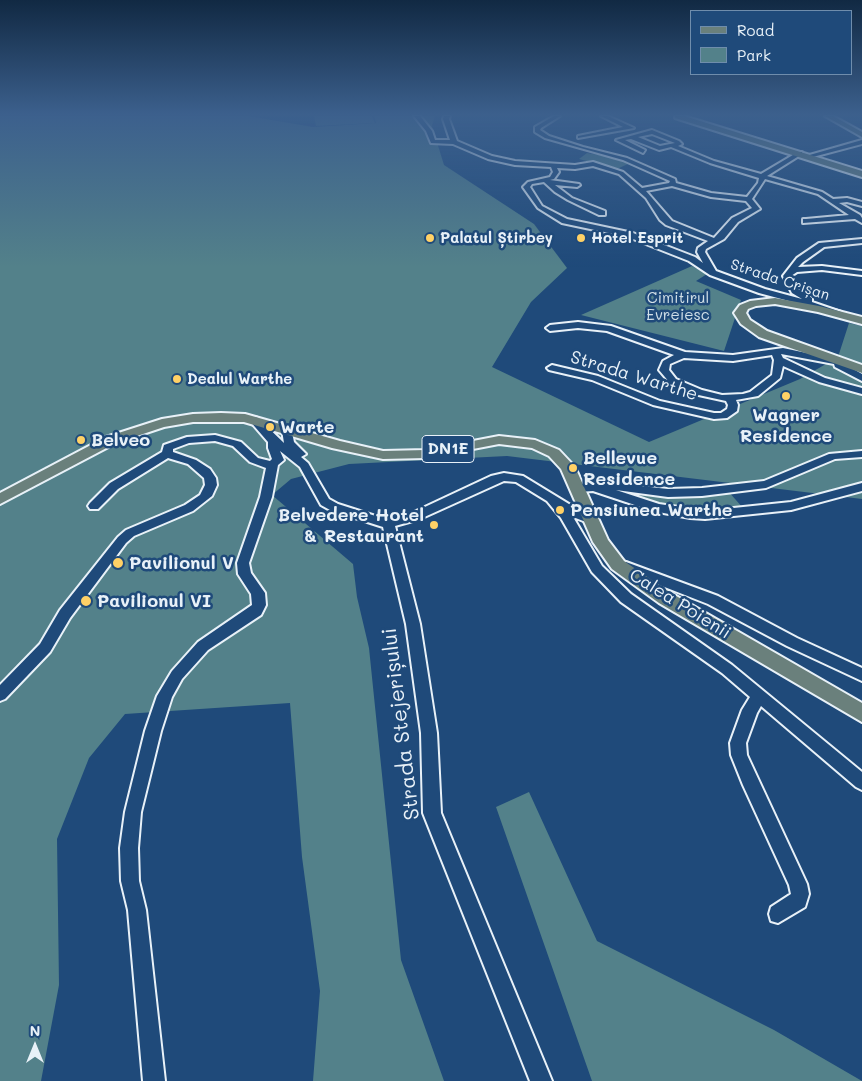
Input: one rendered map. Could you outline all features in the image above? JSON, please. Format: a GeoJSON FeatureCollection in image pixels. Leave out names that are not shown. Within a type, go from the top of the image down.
{"type":"FeatureCollection","features":[{"type":"Feature","properties":{"kind":"main road"},"geometry":{"type":"LineString","coordinates":[[840,166],[862,174]]}},
{"type":"Feature","properties":{"kind":"main road"},"geometry":{"type":"LineString","coordinates":[[862,321],[821,308],[768,301],[748,305],[740,313],[745,322],[764,334],[862,369]]}},
{"type":"Feature","properties":{"kind":"main road","name":"DN1E"},"geometry":{"type":"LineString","coordinates":[[0,499],[94,448],[146,427],[179,420],[208,417],[232,417],[254,420]]}},
{"type":"Feature","properties":{"kind":"main road","name":"Calea Poienii"},"geometry":{"type":"LineString","coordinates":[[254,420],[337,445],[383,455],[426,454],[499,440],[523,442],[545,448],[554,453],[568,467],[604,548],[618,565],[665,598],[862,713]]}},
{"type":"Feature","properties":{"kind":"street"},"geometry":{"type":"LineString","coordinates":[[547,182],[555,175],[553,166]]}},
{"type":"Feature","properties":{"kind":"street"},"geometry":{"type":"LineString","coordinates":[[602,166],[622,173],[657,207],[662,218],[669,223],[716,241]]}},
{"type":"Feature","properties":{"kind":"street"},"geometry":{"type":"LineString","coordinates":[[641,166],[673,180],[672,184]]}},
{"type":"Feature","properties":{"kind":"street"},"geometry":{"type":"LineString","coordinates":[[729,166],[763,175],[824,195],[860,219]]}},
{"type":"Feature","properties":{"kind":"street"},"geometry":{"type":"LineString","coordinates":[[763,175],[777,166]]}},
{"type":"Feature","properties":{"kind":"street","name":"Strada Crișan"},"geometry":{"type":"LineString","coordinates":[[712,272],[701,250],[716,241],[735,220],[756,209],[754,204],[748,199],[754,195],[762,183],[763,175]]}},
{"type":"Feature","properties":{"kind":"street"},"geometry":{"type":"LineString","coordinates":[[547,182],[577,185]]}},
{"type":"Feature","properties":{"kind":"street"},"geometry":{"type":"LineString","coordinates":[[547,182],[570,199],[602,213]]}},
{"type":"Feature","properties":{"kind":"street","name":"Strada Crișan"},"geometry":{"type":"LineString","coordinates":[[547,182],[526,185],[540,207],[565,220],[630,235],[692,260],[712,272],[762,291],[821,308]]}},
{"type":"Feature","properties":{"kind":"street"},"geometry":{"type":"LineString","coordinates":[[641,190],[672,184],[712,195],[748,199]]}},
{"type":"Feature","properties":{"kind":"street"},"geometry":{"type":"LineString","coordinates":[[799,198],[811,190]]}},
{"type":"Feature","properties":{"kind":"street"},"geometry":{"type":"LineString","coordinates":[[815,199],[824,195]]}},
{"type":"Feature","properties":{"kind":"street"},"geometry":{"type":"LineString","coordinates":[[833,201],[847,200],[862,204]]}},
{"type":"Feature","properties":{"kind":"street"},"geometry":{"type":"LineString","coordinates":[[806,221],[860,219]]}},
{"type":"Feature","properties":{"kind":"street"},"geometry":{"type":"LineString","coordinates":[[821,308],[795,291],[787,276],[789,272],[800,260],[822,245],[862,241]]}},
{"type":"Feature","properties":{"kind":"street"},"geometry":{"type":"LineString","coordinates":[[789,272],[822,268],[862,274]]}},
{"type":"Feature","properties":{"kind":"street"},"geometry":{"type":"LineString","coordinates":[[550,328],[578,325],[608,328],[684,355]]}},
{"type":"Feature","properties":{"kind":"street"},"geometry":{"type":"LineString","coordinates":[[777,356],[777,376],[754,394],[730,398],[698,392],[669,378],[664,370],[666,363],[677,356],[684,355],[733,358],[777,356],[795,352],[849,365]]}},
{"type":"Feature","properties":{"kind":"street"},"geometry":{"type":"LineString","coordinates":[[777,356],[822,380],[862,392]]}},
{"type":"Feature","properties":{"kind":"street"},"geometry":{"type":"LineString","coordinates":[[836,363],[862,378]]}},
{"type":"Feature","properties":{"kind":"street","name":"Strada Warthe"},"geometry":{"type":"LineString","coordinates":[[552,368],[595,378],[657,403],[714,416],[723,416],[732,411],[733,405],[730,398]]}},
{"type":"Feature","properties":{"kind":"street"},"geometry":{"type":"LineString","coordinates":[[254,420],[274,441],[304,465]]}},
{"type":"Feature","properties":{"kind":"street"},"geometry":{"type":"LineString","coordinates":[[287,430],[289,443],[300,454],[304,465],[325,502],[334,507],[388,524],[416,516],[495,479],[504,477],[519,479],[552,500],[591,520]]}},
{"type":"Feature","properties":{"kind":"street"},"geometry":{"type":"LineString","coordinates":[[167,454],[168,447],[180,441],[215,438],[237,444],[254,460],[273,464]]}},
{"type":"Feature","properties":{"kind":"street"},"geometry":{"type":"LineString","coordinates":[[154,1081],[137,910],[130,881],[128,848],[133,812],[153,730],[165,696],[177,675],[203,646],[256,611],[259,605],[258,594],[243,569],[243,563],[266,497],[273,464],[278,458],[273,448],[274,441]]}},
{"type":"Feature","properties":{"kind":"street"},"geometry":{"type":"LineString","coordinates":[[0,694],[45,648],[66,614],[122,540],[130,533],[189,508],[204,498],[211,485],[210,478],[206,472],[192,462],[167,454],[114,486],[94,506]]}},
{"type":"Feature","properties":{"kind":"street"},"geometry":{"type":"LineString","coordinates":[[578,488],[613,485],[668,493],[702,492],[766,484],[833,456],[862,454]]}},
{"type":"Feature","properties":{"kind":"street"},"geometry":{"type":"LineString","coordinates":[[594,487],[657,508],[690,514],[791,506],[862,487]]}},
{"type":"Feature","properties":{"kind":"street"},"geometry":{"type":"LineString","coordinates":[[552,500],[566,516],[597,569],[626,598],[726,669],[862,782]]}},
{"type":"Feature","properties":{"kind":"street","name":"Strada Stejerișului"},"geometry":{"type":"LineString","coordinates":[[388,524],[413,624],[429,733],[432,813],[541,1081]]}},
{"type":"Feature","properties":{"kind":"street"},"geometry":{"type":"LineString","coordinates":[[618,565],[713,600],[792,642],[862,675]]}},
{"type":"Feature","properties":{"kind":"street"},"geometry":{"type":"LineString","coordinates":[[759,697],[750,710],[738,743],[739,756],[798,884],[800,894],[798,900],[778,914]]}},
{"type":"Feature","properties":{"kind":"green space"},"geometry":{"type":"Polygon","coordinates":[[[0,166],[446,166],[534,224],[567,268],[531,302],[492,367],[649,442],[800,379],[838,357],[849,323],[862,326],[862,499],[507,456],[349,464],[291,479],[272,495],[353,564],[357,597],[369,648],[401,960],[444,1081],[313,1081],[320,991],[302,857],[290,703],[125,714],[89,758],[57,839],[59,985],[41,1081],[0,1081],[0,166]]]}},
{"type":"Feature","properties":{"kind":"green space"},"geometry":{"type":"Polygon","coordinates":[[[607,166],[623,166],[617,169],[607,166]]]}},
{"type":"Feature","properties":{"kind":"green space","name":"Cimitirul Evreiesc"},"geometry":{"type":"Polygon","coordinates":[[[692,266],[707,274],[696,281],[741,300],[724,351],[581,315],[692,266]]]}},
{"type":"Feature","properties":{"kind":"green space"},"geometry":{"type":"Polygon","coordinates":[[[609,488],[728,491],[743,508],[702,512],[679,510],[609,488]]]}},
{"type":"Feature","properties":{"kind":"green space"},"geometry":{"type":"Polygon","coordinates":[[[529,792],[597,941],[774,1030],[862,1081],[592,1081],[496,807],[529,792]]]}},
{"type":"Feature","properties":{"kind":"place","name":"Palatul Știrbey"},"geometry":{"type":"Point","coordinates":[430,238]}},
{"type":"Feature","properties":{"kind":"place","name":"Hotel Esprit"},"geometry":{"type":"Point","coordinates":[581,238]}},
{"type":"Feature","properties":{"kind":"place","name":"Dealul Warthe"},"geometry":{"type":"Point","coordinates":[177,379]}},
{"type":"Feature","properties":{"kind":"place","name":"Wagner Residence"},"geometry":{"type":"Point","coordinates":[786,396]}},
{"type":"Feature","properties":{"kind":"place","name":"Warte"},"geometry":{"type":"Point","coordinates":[270,427]}},
{"type":"Feature","properties":{"kind":"place","name":"Belveo"},"geometry":{"type":"Point","coordinates":[81,440]}},
{"type":"Feature","properties":{"kind":"place","name":"Bellevue Residence"},"geometry":{"type":"Point","coordinates":[573,468]}},
{"type":"Feature","properties":{"kind":"place","name":"Pensiunea Warthe"},"geometry":{"type":"Point","coordinates":[560,510]}},
{"type":"Feature","properties":{"kind":"place","name":"Belvedere Hotel & Restaurant"},"geometry":{"type":"Point","coordinates":[434,525]}},
{"type":"Feature","properties":{"kind":"place","name":"Pavilionul V"},"geometry":{"type":"Point","coordinates":[118,563]}},
{"type":"Feature","properties":{"kind":"place","name":"Pavilionul VI"},"geometry":{"type":"Point","coordinates":[86,601]}}]}
